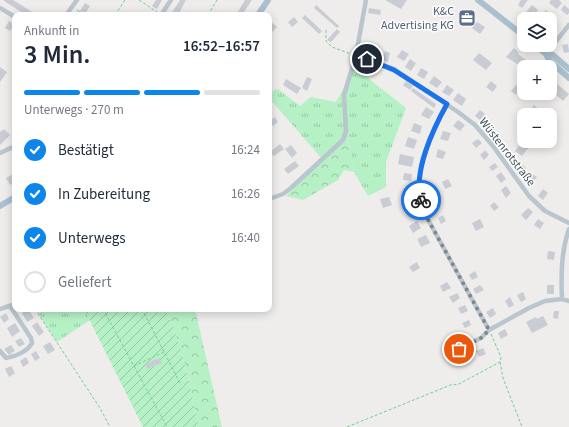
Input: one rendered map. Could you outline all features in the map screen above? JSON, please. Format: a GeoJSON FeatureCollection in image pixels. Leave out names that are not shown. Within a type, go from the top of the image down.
{"type":"FeatureCollection","features":[{"type":"Feature","properties":{"kind":"main road"},"geometry":{"type":"LineString","coordinates":[[260,12],[268,0]]}},
{"type":"Feature","properties":{"kind":"main road"},"geometry":{"type":"LineString","coordinates":[[478,0],[517,31]]}},
{"type":"Feature","properties":{"kind":"main road"},"geometry":{"type":"LineString","coordinates":[[544,52],[549,60],[569,78]]}},
{"type":"Feature","properties":{"kind":"main road"},"geometry":{"type":"LineString","coordinates":[[546,54],[553,55],[569,69]]}},
{"type":"Feature","properties":{"kind":"main road"},"geometry":{"type":"LineString","coordinates":[[0,206],[12,199]]}},
{"type":"Feature","properties":{"kind":"street"},"geometry":{"type":"LineString","coordinates":[[68,12],[77,0]]}},
{"type":"Feature","properties":{"kind":"street"},"geometry":{"type":"LineString","coordinates":[[163,12],[171,0]]}},
{"type":"Feature","properties":{"kind":"street"},"geometry":{"type":"LineString","coordinates":[[272,198],[283,194],[291,188],[343,140],[346,131],[344,95],[356,55],[366,0]]}},
{"type":"Feature","properties":{"kind":"street"},"geometry":{"type":"LineString","coordinates":[[0,8],[12,16]]}},
{"type":"Feature","properties":{"kind":"street"},"geometry":{"type":"LineString","coordinates":[[546,54],[569,25]]}},
{"type":"Feature","properties":{"kind":"street"},"geometry":{"type":"LineString","coordinates":[[562,34],[569,32]]}},
{"type":"Feature","properties":{"kind":"street","name":"Wüstenrotstraße"},"geometry":{"type":"LineString","coordinates":[[367,59],[394,70],[447,104],[475,125],[493,146],[529,196],[545,211],[569,223]]}},
{"type":"Feature","properties":{"kind":"street"},"geometry":{"type":"LineString","coordinates":[[447,104],[435,126],[424,159],[421,172],[420,195],[426,216],[489,330]]}},
{"type":"Feature","properties":{"kind":"street"},"geometry":{"type":"LineString","coordinates":[[0,153],[12,147]]}},
{"type":"Feature","properties":{"kind":"street"},"geometry":{"type":"LineString","coordinates":[[562,299],[561,270],[569,230]]}},
{"type":"Feature","properties":{"kind":"street"},"geometry":{"type":"LineString","coordinates":[[447,354],[481,338],[489,330],[545,301],[562,299],[569,302]]}},
{"type":"Feature","properties":{"kind":"street"},"geometry":{"type":"LineString","coordinates":[[0,309],[12,305]]}},
{"type":"Feature","properties":{"kind":"street"},"geometry":{"type":"LineString","coordinates":[[0,351],[6,358],[12,358],[30,347],[32,343],[31,338],[17,312]]}},
{"type":"Feature","properties":{"kind":"path"},"geometry":{"type":"LineString","coordinates":[[117,12],[125,0]]}},
{"type":"Feature","properties":{"kind":"path"},"geometry":{"type":"LineString","coordinates":[[139,0],[157,12]]}},
{"type":"Feature","properties":{"kind":"path"},"geometry":{"type":"LineString","coordinates":[[210,12],[217,0]]}},
{"type":"Feature","properties":{"kind":"path"},"geometry":{"type":"LineString","coordinates":[[72,6],[80,12]]}},
{"type":"Feature","properties":{"kind":"path"},"geometry":{"type":"LineString","coordinates":[[326,30],[326,40],[332,47],[356,55]]}},
{"type":"Feature","properties":{"kind":"path"},"geometry":{"type":"LineString","coordinates":[[37,312],[100,408],[110,427]]}},
{"type":"Feature","properties":{"kind":"path"},"geometry":{"type":"LineString","coordinates":[[105,312],[167,427]]}},
{"type":"Feature","properties":{"kind":"path"},"geometry":{"type":"LineString","coordinates":[[144,312],[181,385]]}},
{"type":"Feature","properties":{"kind":"path"},"geometry":{"type":"LineString","coordinates":[[489,330],[501,357],[500,362],[503,378],[522,427]]}},
{"type":"Feature","properties":{"kind":"path"},"geometry":{"type":"LineString","coordinates":[[134,366],[164,352]]}},
{"type":"Feature","properties":{"kind":"path"},"geometry":{"type":"LineString","coordinates":[[347,427],[453,384],[456,385],[500,362]]}},
{"type":"Feature","properties":{"kind":"green space"},"geometry":{"type":"Polygon","coordinates":[[[355,68],[406,108],[386,162],[386,187],[368,196],[354,172],[348,139],[323,160],[272,101],[272,91],[278,89],[300,106],[311,97],[336,102],[355,68]]]}},
{"type":"Feature","properties":{"kind":"green space"},"geometry":{"type":"Polygon","coordinates":[[[348,139],[354,172],[344,170],[338,180],[303,200],[286,196],[323,160],[348,139]]]}},
{"type":"Feature","properties":{"kind":"green space"},"geometry":{"type":"Polygon","coordinates":[[[38,312],[86,312],[90,320],[57,342],[38,312]]]}},
{"type":"Feature","properties":{"kind":"green space"},"geometry":{"type":"Polygon","coordinates":[[[86,312],[166,312],[177,337],[199,427],[143,427],[86,312]]]}},
{"type":"Feature","properties":{"kind":"green space"},"geometry":{"type":"Polygon","coordinates":[[[166,312],[196,312],[222,427],[199,427],[177,337],[166,312]]]}},
{"type":"Feature","properties":{"kind":"building"},"geometry":{"type":"Polygon","coordinates":[[[13,0],[32,12],[21,12],[4,1],[13,0]]]}},
{"type":"Feature","properties":{"kind":"building"},"geometry":{"type":"Polygon","coordinates":[[[156,0],[162,0],[157,9],[152,6],[156,0]]]}},
{"type":"Feature","properties":{"kind":"building"},"geometry":{"type":"Polygon","coordinates":[[[180,0],[186,0],[180,12],[172,12],[180,0]]]}},
{"type":"Feature","properties":{"kind":"building"},"geometry":{"type":"Polygon","coordinates":[[[245,0],[252,0],[244,12],[238,12],[245,0]]]}},
{"type":"Feature","properties":{"kind":"building"},"geometry":{"type":"Polygon","coordinates":[[[385,0],[407,0],[401,9],[385,0]]]}},
{"type":"Feature","properties":{"kind":"building"},"geometry":{"type":"Polygon","coordinates":[[[521,0],[528,0],[522,8],[518,5],[521,0]]]}},
{"type":"Feature","properties":{"kind":"building"},"geometry":{"type":"Polygon","coordinates":[[[551,0],[559,0],[562,3],[557,9],[549,3],[551,0]]]}},
{"type":"Feature","properties":{"kind":"building"},"geometry":{"type":"Polygon","coordinates":[[[85,3],[90,6],[86,12],[80,11],[85,3]]]}},
{"type":"Feature","properties":{"kind":"building"},"geometry":{"type":"Polygon","coordinates":[[[316,5],[339,26],[337,28],[314,8],[316,5]]]}},
{"type":"Feature","properties":{"kind":"building"},"geometry":{"type":"Polygon","coordinates":[[[532,5],[538,10],[536,12],[526,12],[532,5]]]}},
{"type":"Feature","properties":{"kind":"building"},"geometry":{"type":"Polygon","coordinates":[[[564,5],[569,9],[569,13],[567,15],[561,10],[564,5]]]}},
{"type":"Feature","properties":{"kind":"building"},"geometry":{"type":"Polygon","coordinates":[[[369,8],[381,10],[380,15],[368,13],[369,8]]]}},
{"type":"Feature","properties":{"kind":"building"},"geometry":{"type":"Polygon","coordinates":[[[464,13],[471,17],[467,24],[460,20],[464,13]]]}},
{"type":"Feature","properties":{"kind":"building"},"geometry":{"type":"Polygon","coordinates":[[[305,15],[322,31],[319,34],[302,18],[305,15]]]}},
{"type":"Feature","properties":{"kind":"building"},"geometry":{"type":"Polygon","coordinates":[[[294,17],[298,22],[292,27],[288,22],[294,17]]]}},
{"type":"Feature","properties":{"kind":"building"},"geometry":{"type":"Polygon","coordinates":[[[9,21],[12,23],[10,31],[5,28],[9,21]]]}},
{"type":"Feature","properties":{"kind":"building"},"geometry":{"type":"Polygon","coordinates":[[[477,22],[485,27],[480,34],[472,28],[477,22]]]}},
{"type":"Feature","properties":{"kind":"building"},"geometry":{"type":"Polygon","coordinates":[[[272,23],[277,27],[272,32],[272,23]]]}},
{"type":"Feature","properties":{"kind":"building"},"geometry":{"type":"Polygon","coordinates":[[[337,29],[340,32],[331,42],[327,40],[337,29]]]}},
{"type":"Feature","properties":{"kind":"building"},"geometry":{"type":"Polygon","coordinates":[[[364,42],[371,44],[368,52],[362,49],[364,42]]]}},
{"type":"Feature","properties":{"kind":"building"},"geometry":{"type":"Polygon","coordinates":[[[568,44],[569,52],[564,53],[562,45],[568,44]]]}},
{"type":"Feature","properties":{"kind":"building"},"geometry":{"type":"Polygon","coordinates":[[[375,45],[380,47],[377,54],[372,52],[375,45]]]}},
{"type":"Feature","properties":{"kind":"building"},"geometry":{"type":"Polygon","coordinates":[[[514,48],[519,53],[518,54],[526,60],[517,60],[517,64],[506,57],[514,48]]]}},
{"type":"Feature","properties":{"kind":"building"},"geometry":{"type":"Polygon","coordinates":[[[402,50],[409,54],[404,61],[397,57],[402,50]]]}},
{"type":"Feature","properties":{"kind":"building"},"geometry":{"type":"Polygon","coordinates":[[[385,51],[390,53],[388,62],[382,60],[385,51]]]}},
{"type":"Feature","properties":{"kind":"building"},"geometry":{"type":"Polygon","coordinates":[[[479,53],[492,63],[486,70],[473,60],[479,53]]]}},
{"type":"Feature","properties":{"kind":"building"},"geometry":{"type":"Polygon","coordinates":[[[410,59],[416,63],[411,71],[405,67],[410,59]]]}},
{"type":"Feature","properties":{"kind":"building"},"geometry":{"type":"Polygon","coordinates":[[[0,67],[7,72],[0,82],[0,67]]]}},
{"type":"Feature","properties":{"kind":"building"},"geometry":{"type":"Polygon","coordinates":[[[421,68],[428,72],[424,79],[417,75],[421,68]]]}},
{"type":"Feature","properties":{"kind":"building"},"geometry":{"type":"Polygon","coordinates":[[[434,76],[442,82],[437,88],[429,83],[434,76]]]}},
{"type":"Feature","properties":{"kind":"building"},"geometry":{"type":"Polygon","coordinates":[[[307,77],[312,79],[307,91],[302,88],[307,77]]]}},
{"type":"Feature","properties":{"kind":"building"},"geometry":{"type":"Polygon","coordinates":[[[286,79],[301,88],[297,94],[283,85],[286,79]]]}},
{"type":"Feature","properties":{"kind":"building"},"geometry":{"type":"Polygon","coordinates":[[[406,81],[413,86],[410,90],[403,85],[406,81]]]}},
{"type":"Feature","properties":{"kind":"building"},"geometry":{"type":"Polygon","coordinates":[[[491,81],[497,86],[493,92],[486,87],[491,81]]]}},
{"type":"Feature","properties":{"kind":"building"},"geometry":{"type":"Polygon","coordinates":[[[557,84],[569,94],[563,101],[557,96],[557,84]]]}},
{"type":"Feature","properties":{"kind":"building"},"geometry":{"type":"Polygon","coordinates":[[[447,85],[454,90],[449,96],[442,92],[447,85]]]}},
{"type":"Feature","properties":{"kind":"building"},"geometry":{"type":"Polygon","coordinates":[[[516,85],[517,86],[516,95],[511,91],[516,85]]]}},
{"type":"Feature","properties":{"kind":"building"},"geometry":{"type":"Polygon","coordinates":[[[413,88],[436,104],[434,108],[411,91],[413,88]]]}},
{"type":"Feature","properties":{"kind":"building"},"geometry":{"type":"Polygon","coordinates":[[[458,93],[466,99],[462,106],[453,100],[458,93]]]}},
{"type":"Feature","properties":{"kind":"building"},"geometry":{"type":"Polygon","coordinates":[[[426,107],[434,112],[429,119],[421,115],[426,107]]]}},
{"type":"Feature","properties":{"kind":"building"},"geometry":{"type":"Polygon","coordinates":[[[480,110],[485,114],[480,120],[475,116],[480,110]]]}},
{"type":"Feature","properties":{"kind":"building"},"geometry":{"type":"Polygon","coordinates":[[[275,117],[278,122],[273,126],[272,125],[272,119],[275,117]]]}},
{"type":"Feature","properties":{"kind":"building"},"geometry":{"type":"Polygon","coordinates":[[[458,120],[465,125],[460,131],[453,126],[458,120]]]}},
{"type":"Feature","properties":{"kind":"building"},"geometry":{"type":"Polygon","coordinates":[[[414,123],[422,126],[420,134],[411,131],[414,123]]]}},
{"type":"Feature","properties":{"kind":"building"},"geometry":{"type":"Polygon","coordinates":[[[4,129],[10,135],[0,145],[0,132],[4,129]]]}},
{"type":"Feature","properties":{"kind":"building"},"geometry":{"type":"Polygon","coordinates":[[[443,131],[451,133],[448,141],[440,139],[443,131]]]}},
{"type":"Feature","properties":{"kind":"building"},"geometry":{"type":"Polygon","coordinates":[[[408,137],[417,140],[414,149],[405,146],[408,137]]]}},
{"type":"Feature","properties":{"kind":"building"},"geometry":{"type":"Polygon","coordinates":[[[478,139],[482,143],[476,148],[472,143],[478,139]]]}},
{"type":"Feature","properties":{"kind":"building"},"geometry":{"type":"Polygon","coordinates":[[[280,144],[284,149],[274,156],[272,154],[272,150],[280,144]]]}},
{"type":"Feature","properties":{"kind":"building"},"geometry":{"type":"Polygon","coordinates":[[[291,145],[297,153],[292,158],[285,149],[291,145]]]}},
{"type":"Feature","properties":{"kind":"building"},"geometry":{"type":"Polygon","coordinates":[[[517,148],[528,148],[522,156],[515,151],[517,148]]]}},
{"type":"Feature","properties":{"kind":"building"},"geometry":{"type":"Polygon","coordinates":[[[438,149],[446,152],[443,159],[436,157],[438,149]]]}},
{"type":"Feature","properties":{"kind":"building"},"geometry":{"type":"Polygon","coordinates":[[[485,150],[489,155],[484,160],[480,155],[485,150]]]}},
{"type":"Feature","properties":{"kind":"building"},"geometry":{"type":"Polygon","coordinates":[[[400,154],[414,157],[412,167],[398,164],[400,154]]]}},
{"type":"Feature","properties":{"kind":"building"},"geometry":{"type":"Polygon","coordinates":[[[295,161],[299,166],[288,174],[284,169],[295,161]]]}},
{"type":"Feature","properties":{"kind":"building"},"geometry":{"type":"Polygon","coordinates":[[[495,163],[498,167],[492,171],[489,167],[495,163]]]}},
{"type":"Feature","properties":{"kind":"building"},"geometry":{"type":"Polygon","coordinates":[[[522,164],[526,168],[521,174],[517,171],[522,164]]]}},
{"type":"Feature","properties":{"kind":"building"},"geometry":{"type":"Polygon","coordinates":[[[501,172],[506,179],[501,183],[496,176],[501,172]]]}},
{"type":"Feature","properties":{"kind":"building"},"geometry":{"type":"Polygon","coordinates":[[[404,173],[412,174],[411,181],[403,180],[404,173]]]}},
{"type":"Feature","properties":{"kind":"building"},"geometry":{"type":"Polygon","coordinates":[[[531,173],[537,177],[531,185],[526,181],[531,173]]]}},
{"type":"Feature","properties":{"kind":"building"},"geometry":{"type":"Polygon","coordinates":[[[12,175],[12,184],[10,185],[6,178],[12,175]]]}},
{"type":"Feature","properties":{"kind":"building"},"geometry":{"type":"Polygon","coordinates":[[[448,179],[452,186],[445,189],[442,182],[448,179]]]}},
{"type":"Feature","properties":{"kind":"building"},"geometry":{"type":"Polygon","coordinates":[[[506,186],[511,193],[506,198],[501,190],[506,186]]]}},
{"type":"Feature","properties":{"kind":"building"},"geometry":{"type":"Polygon","coordinates":[[[543,189],[548,193],[543,200],[538,196],[543,189]]]}},
{"type":"Feature","properties":{"kind":"building"},"geometry":{"type":"Polygon","coordinates":[[[389,197],[392,205],[383,208],[380,199],[389,197]]]}},
{"type":"Feature","properties":{"kind":"building"},"geometry":{"type":"Polygon","coordinates":[[[494,202],[499,207],[494,211],[490,206],[494,202]]]}},
{"type":"Feature","properties":{"kind":"building"},"geometry":{"type":"Polygon","coordinates":[[[415,208],[417,215],[409,217],[407,210],[415,208]]]}},
{"type":"Feature","properties":{"kind":"building"},"geometry":{"type":"Polygon","coordinates":[[[528,208],[533,212],[526,220],[521,215],[528,208]]]}},
{"type":"Feature","properties":{"kind":"building"},"geometry":{"type":"Polygon","coordinates":[[[443,215],[446,221],[441,224],[438,218],[443,215]]]}},
{"type":"Feature","properties":{"kind":"building"},"geometry":{"type":"Polygon","coordinates":[[[480,219],[484,227],[476,231],[472,223],[480,219]]]}},
{"type":"Feature","properties":{"kind":"building"},"geometry":{"type":"Polygon","coordinates":[[[538,219],[544,223],[540,229],[534,225],[538,219]]]}},
{"type":"Feature","properties":{"kind":"building"},"geometry":{"type":"Polygon","coordinates":[[[417,221],[421,228],[413,233],[409,226],[417,221]]]}},
{"type":"Feature","properties":{"kind":"building"},"geometry":{"type":"Polygon","coordinates":[[[426,235],[430,243],[421,247],[417,239],[426,235]]]}},
{"type":"Feature","properties":{"kind":"building"},"geometry":{"type":"Polygon","coordinates":[[[548,251],[555,252],[554,260],[547,259],[548,251]]]}},
{"type":"Feature","properties":{"kind":"building"},"geometry":{"type":"Polygon","coordinates":[[[417,262],[420,268],[413,272],[409,267],[417,262]]]}},
{"type":"Feature","properties":{"kind":"building"},"geometry":{"type":"Polygon","coordinates":[[[475,271],[478,277],[472,280],[469,275],[475,271]]]}},
{"type":"Feature","properties":{"kind":"building"},"geometry":{"type":"Polygon","coordinates":[[[447,282],[451,288],[443,292],[440,286],[447,282]]]}},
{"type":"Feature","properties":{"kind":"building"},"geometry":{"type":"Polygon","coordinates":[[[480,285],[484,290],[476,294],[473,289],[480,285]]]}},
{"type":"Feature","properties":{"kind":"building"},"geometry":{"type":"Polygon","coordinates":[[[547,285],[554,285],[554,294],[547,294],[547,285]]]}},
{"type":"Feature","properties":{"kind":"building"},"geometry":{"type":"Polygon","coordinates":[[[523,292],[526,299],[521,302],[517,295],[523,292]]]}},
{"type":"Feature","properties":{"kind":"building"},"geometry":{"type":"Polygon","coordinates":[[[457,293],[460,298],[453,303],[449,297],[457,293]]]}},
{"type":"Feature","properties":{"kind":"building"},"geometry":{"type":"Polygon","coordinates":[[[510,297],[514,305],[509,308],[505,301],[510,297]]]}},
{"type":"Feature","properties":{"kind":"building"},"geometry":{"type":"Polygon","coordinates":[[[465,305],[468,311],[461,314],[458,308],[465,305]]]}},
{"type":"Feature","properties":{"kind":"building"},"geometry":{"type":"Polygon","coordinates":[[[493,308],[496,314],[490,318],[486,312],[493,308]]]}},
{"type":"Feature","properties":{"kind":"building"},"geometry":{"type":"Polygon","coordinates":[[[554,311],[559,311],[558,319],[553,318],[554,311]]]}},
{"type":"Feature","properties":{"kind":"building"},"geometry":{"type":"Polygon","coordinates":[[[30,312],[34,318],[27,322],[22,313],[30,312]]]}},
{"type":"Feature","properties":{"kind":"building"},"geometry":{"type":"Polygon","coordinates":[[[6,313],[9,319],[4,323],[0,317],[6,313]]]}},
{"type":"Feature","properties":{"kind":"building"},"geometry":{"type":"Polygon","coordinates":[[[543,316],[548,325],[532,333],[526,322],[536,317],[537,319],[543,316]]]}},
{"type":"Feature","properties":{"kind":"building"},"geometry":{"type":"Polygon","coordinates":[[[469,320],[471,325],[465,328],[462,323],[469,320]]]}},
{"type":"Feature","properties":{"kind":"building"},"geometry":{"type":"Polygon","coordinates":[[[37,322],[44,332],[39,336],[32,326],[37,322]]]}},
{"type":"Feature","properties":{"kind":"building"},"geometry":{"type":"Polygon","coordinates":[[[15,323],[20,331],[12,337],[7,328],[15,323]]]}},
{"type":"Feature","properties":{"kind":"building"},"geometry":{"type":"Polygon","coordinates":[[[505,329],[508,335],[501,339],[498,333],[505,329]]]}},
{"type":"Feature","properties":{"kind":"building"},"geometry":{"type":"Polygon","coordinates":[[[21,338],[25,344],[19,347],[15,341],[21,338]]]}},
{"type":"Feature","properties":{"kind":"building"},"geometry":{"type":"Polygon","coordinates":[[[50,342],[55,350],[48,354],[43,346],[50,342]]]}},
{"type":"Feature","properties":{"kind":"building"},"geometry":{"type":"Polygon","coordinates":[[[11,345],[15,351],[9,355],[4,349],[11,345]]]}},
{"type":"Feature","properties":{"kind":"building"},"geometry":{"type":"Polygon","coordinates":[[[483,348],[486,354],[479,357],[476,351],[483,348]]]}},
{"type":"Feature","properties":{"kind":"building"},"geometry":{"type":"Polygon","coordinates":[[[36,351],[40,358],[35,361],[31,354],[36,351]]]}},
{"type":"Feature","properties":{"kind":"building"},"geometry":{"type":"Polygon","coordinates":[[[26,357],[29,363],[23,367],[20,361],[26,357]]]}},
{"type":"Feature","properties":{"kind":"building"},"geometry":{"type":"Polygon","coordinates":[[[159,358],[162,363],[147,369],[145,364],[159,358]]]}},
{"type":"Feature","properties":{"kind":"building"},"geometry":{"type":"Polygon","coordinates":[[[11,366],[15,373],[9,377],[5,369],[11,366]]]}},
{"type":"Feature","properties":{"kind":"way so far"},"geometry":{"type":"LineString","coordinates":[[421,200],[426,216],[489,330],[481,338],[459,349]]}},
{"type":"Feature","properties":{"kind":"place","name":"K&C Advertising KG"},"geometry":{"type":"Point","coordinates":[467,18]}},
{"type":"Feature","properties":{"kind":"route"},"geometry":{"type":"LineString","coordinates":[[367,59],[394,70],[447,104],[435,126],[424,159],[421,172],[421,200]]}}]}
